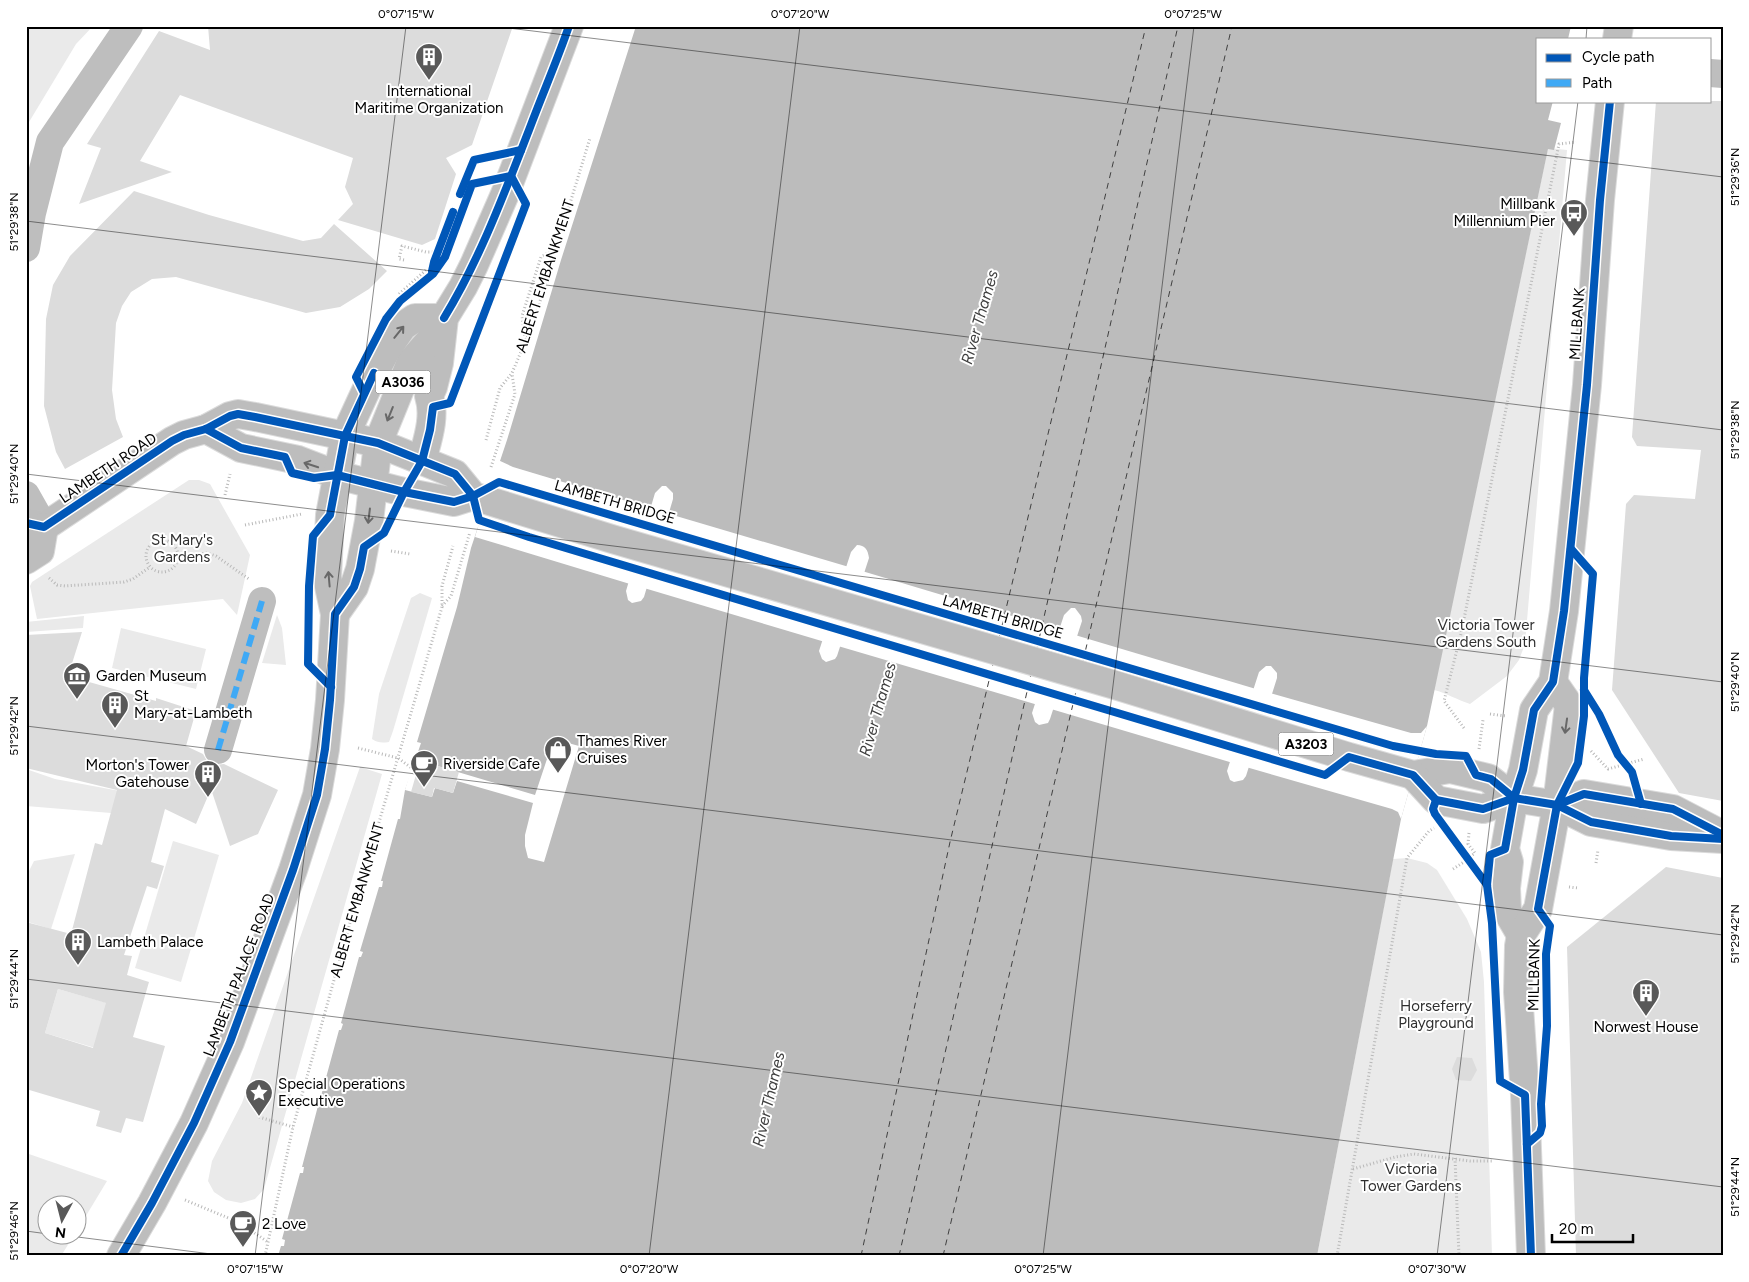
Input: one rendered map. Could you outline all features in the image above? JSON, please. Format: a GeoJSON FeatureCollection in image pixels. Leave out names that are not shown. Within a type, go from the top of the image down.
{"type":"FeatureCollection","features":[{"type":"Feature","properties":{"kind":"main road","name":"A3036"},"geometry":{"type":"LineString","coordinates":[[335,614],[354,587],[360,569],[378,443],[411,362],[443,323],[474,265],[505,194],[569,26]]}},
{"type":"Feature","properties":{"kind":"main road","name":"MILLBANK"},"geometry":{"type":"LineString","coordinates":[[1521,935],[1507,911],[1506,898],[1509,862],[1505,849],[1514,798],[1523,770],[1534,710],[1553,682],[1564,611],[1587,384],[1600,200],[1610,102]]}},
{"type":"Feature","properties":{"kind":"main road","name":"A3036"},"geometry":{"type":"LineString","coordinates":[[345,436],[374,373],[403,326],[415,318],[443,323]]}},
{"type":"Feature","properties":{"kind":"main road","name":"A3036"},"geometry":{"type":"LineString","coordinates":[[422,461],[430,430],[433,407],[429,396],[439,363],[443,323]]}},
{"type":"Feature","properties":{"kind":"main road","name":"LAMBETH ROAD"},"geometry":{"type":"LineString","coordinates":[[35,525],[172,441],[184,435],[206,429],[230,416],[238,414],[378,443]]}},
{"type":"Feature","properties":{"kind":"main road"},"geometry":{"type":"LineString","coordinates":[[206,429],[241,448],[298,460],[373,484],[454,502],[479,498]]}},
{"type":"Feature","properties":{"kind":"main road","name":"LAMBETH PALACE ROAD"},"geometry":{"type":"LineString","coordinates":[[121,1256],[152,1203],[194,1123],[230,1042],[296,862],[317,795],[325,749],[330,700],[335,614],[328,578],[330,515],[345,436]]}},
{"type":"Feature","properties":{"kind":"main road"},"geometry":{"type":"LineString","coordinates":[[378,443],[455,474],[479,498]]}},
{"type":"Feature","properties":{"kind":"main road","name":"A3203"},"geometry":{"type":"LineString","coordinates":[[479,498],[612,539],[1115,686],[1349,758],[1413,775],[1450,769],[1491,779],[1514,798]]}},
{"type":"Feature","properties":{"kind":"main road"},"geometry":{"type":"LineString","coordinates":[[35,525],[40,551],[36,566]]}},
{"type":"Feature","properties":{"kind":"main road","name":"MILLBANK"},"geometry":{"type":"LineString","coordinates":[[1531,1256],[1525,1095],[1518,992],[1521,935],[1538,909],[1557,805],[1569,705],[1553,682]]}},
{"type":"Feature","properties":{"kind":"main road"},"geometry":{"type":"LineString","coordinates":[[1557,805],[1584,794],[1672,809],[1723,835]]}},
{"type":"Feature","properties":{"kind":"main road"},"geometry":{"type":"LineString","coordinates":[[1514,798],[1557,805],[1591,822],[1671,836],[1723,839]]}},
{"type":"Feature","properties":{"kind":"street"},"geometry":{"type":"LineString","coordinates":[[26,248],[32,213],[50,142],[129,26]]}},
{"type":"Feature","properties":{"kind":"street"},"geometry":{"type":"LineString","coordinates":[[26,495],[35,525]]}},
{"type":"Feature","properties":{"kind":"street"},"geometry":{"type":"LineString","coordinates":[[218,750],[257,591]]}},
{"type":"Feature","properties":{"kind":"path"},"geometry":{"type":"LineString","coordinates":[[1464,728],[1444,701],[1461,634],[1559,144],[1576,142]]}},
{"type":"Feature","properties":{"kind":"path"},"geometry":{"type":"LineString","coordinates":[[399,298],[433,274],[434,262],[441,243]]}},
{"type":"Feature","properties":{"kind":"path"},"geometry":{"type":"LineString","coordinates":[[404,260],[399,259],[402,246],[433,252]]}},
{"type":"Feature","properties":{"kind":"path"},"geometry":{"type":"LineString","coordinates":[[525,340],[522,316],[541,258],[556,249]]}},
{"type":"Feature","properties":{"kind":"path"},"geometry":{"type":"LineString","coordinates":[[399,298],[426,270]]}},
{"type":"Feature","properties":{"kind":"path"},"geometry":{"type":"LineString","coordinates":[[491,467],[514,394],[512,373]]}},
{"type":"Feature","properties":{"kind":"path"},"geometry":{"type":"LineString","coordinates":[[225,495],[231,471]]}},
{"type":"Feature","properties":{"kind":"path"},"geometry":{"type":"LineString","coordinates":[[244,526],[310,512]]}},
{"type":"Feature","properties":{"kind":"path"},"geometry":{"type":"LineString","coordinates":[[442,607],[451,596],[470,532]]}},
{"type":"Feature","properties":{"kind":"path"},"geometry":{"type":"LineString","coordinates":[[162,540],[171,542],[178,550],[178,562],[171,571],[161,573],[152,570],[150,566],[146,562],[146,551],[152,542],[162,540]]}},
{"type":"Feature","properties":{"kind":"path"},"geometry":{"type":"LineString","coordinates":[[385,550],[410,554]]}},
{"type":"Feature","properties":{"kind":"path"},"geometry":{"type":"LineString","coordinates":[[178,556],[207,553],[216,556],[257,591]]}},
{"type":"Feature","properties":{"kind":"path"},"geometry":{"type":"LineString","coordinates":[[36,566],[58,585],[124,582],[133,580],[150,566]]}},
{"type":"Feature","properties":{"kind":"path"},"geometry":{"type":"LineString","coordinates":[[1478,757],[1483,720]]}},
{"type":"Feature","properties":{"kind":"path"},"geometry":{"type":"LineString","coordinates":[[1586,745],[1608,769],[1644,759]]}},
{"type":"Feature","properties":{"kind":"path"},"geometry":{"type":"LineString","coordinates":[[358,748],[398,758],[417,772]]}},
{"type":"Feature","properties":{"kind":"path"},"geometry":{"type":"LineString","coordinates":[[1618,756],[1632,772],[1641,804]]}},
{"type":"Feature","properties":{"kind":"path"},"geometry":{"type":"LineString","coordinates":[[1337,1256],[1407,858],[1429,831]]}},
{"type":"Feature","properties":{"kind":"path"},"geometry":{"type":"LineString","coordinates":[[1469,832],[1468,844],[1475,853],[1471,856]]}},
{"type":"Feature","properties":{"kind":"path"},"geometry":{"type":"LineString","coordinates":[[1460,847],[1473,866]]}},
{"type":"Feature","properties":{"kind":"path"},"geometry":{"type":"LineString","coordinates":[[1453,869],[1464,862]]}},
{"type":"Feature","properties":{"kind":"path"},"geometry":{"type":"LineString","coordinates":[[259,1117],[294,1127]]}},
{"type":"Feature","properties":{"kind":"path"},"geometry":{"type":"LineString","coordinates":[[1353,1170],[1395,1157],[1414,1154],[1470,1161],[1494,1161]]}},
{"type":"Feature","properties":{"kind":"path"},"geometry":{"type":"LineString","coordinates":[[1455,1158],[1459,1256]]}},
{"type":"Feature","properties":{"kind":"path"},"geometry":{"type":"LineString","coordinates":[[185,1200],[238,1222],[268,1242]]}},
{"type":"Feature","properties":{"kind":"green space"},"geometry":{"type":"Polygon","coordinates":[[[26,26],[93,26],[76,44],[26,127],[26,26]]]}},
{"type":"Feature","properties":{"kind":"green space","name":"Victoria Tower Gardens South"},"geometry":{"type":"Polygon","coordinates":[[[1548,148],[1567,150],[1525,644],[1519,660],[1507,676],[1470,704],[1434,690],[1548,148]]]}},
{"type":"Feature","properties":{"kind":"green space","name":"St Mary's Gardens"},"geometry":{"type":"Polygon","coordinates":[[[189,480],[199,480],[210,484],[250,555],[237,615],[223,599],[37,619],[30,586],[32,582],[189,480]]]}},
{"type":"Feature","properties":{"kind":"green space"},"geometry":{"type":"Polygon","coordinates":[[[420,593],[432,598],[389,742],[378,742],[372,739],[379,694],[411,598],[420,593]]]}},
{"type":"Feature","properties":{"kind":"green space"},"geometry":{"type":"Polygon","coordinates":[[[277,615],[282,628],[286,665],[262,663],[277,615]]]}},
{"type":"Feature","properties":{"kind":"green space"},"geometry":{"type":"Polygon","coordinates":[[[84,616],[83,628],[26,632],[26,622],[84,616]]]}},
{"type":"Feature","properties":{"kind":"green space"},"geometry":{"type":"Polygon","coordinates":[[[121,628],[206,649],[196,689],[112,668],[121,628]]]}},
{"type":"Feature","properties":{"kind":"green space"},"geometry":{"type":"Polygon","coordinates":[[[360,767],[382,774],[264,1189],[255,1199],[241,1203],[226,1200],[214,1192],[208,1181],[212,1161],[242,1103],[360,767]]]}},
{"type":"Feature","properties":{"kind":"green space"},"geometry":{"type":"Polygon","coordinates":[[[26,769],[55,779],[120,791],[111,813],[26,806],[26,769]]]}},
{"type":"Feature","properties":{"kind":"green space"},"geometry":{"type":"Polygon","coordinates":[[[173,841],[219,855],[181,982],[135,968],[173,841]]]}},
{"type":"Feature","properties":{"kind":"green space"},"geometry":{"type":"Polygon","coordinates":[[[75,854],[51,929],[28,922],[26,918],[26,877],[34,861],[75,854]]]}},
{"type":"Feature","properties":{"kind":"green space","name":"Victoria Tower Gardens"},"geometry":{"type":"Polygon","coordinates":[[[1407,858],[1427,863],[1437,870],[1467,919],[1481,952],[1484,982],[1492,1256],[1317,1256],[1393,859],[1407,858]]]}},
{"type":"Feature","properties":{"kind":"green space"},"geometry":{"type":"Polygon","coordinates":[[[58,989],[107,1003],[102,1050],[45,1033],[58,989]]]}},
{"type":"Feature","properties":{"kind":"green space"},"geometry":{"type":"Polygon","coordinates":[[[26,1153],[107,1181],[88,1212],[88,1194],[38,1194],[38,1244],[68,1244],[61,1256],[26,1256],[26,1153]]]}},
{"type":"Feature","properties":{"kind":"water","name":"River Thames"},"geometry":{"type":"Polygon","coordinates":[[[636,26],[1571,26],[1568,38],[1536,38],[1536,102],[1553,102],[1548,120],[1561,123],[1554,150],[1548,149],[1427,726],[1401,819],[1317,1256],[278,1256],[281,1246],[284,1246],[285,1240],[282,1239],[300,1173],[303,1173],[304,1167],[302,1167],[319,1102],[322,1102],[323,1096],[321,1096],[339,1030],[341,1030],[343,1024],[341,1023],[359,957],[361,957],[363,952],[360,951],[379,887],[382,887],[383,881],[381,881],[398,819],[400,819],[405,790],[421,743],[417,742],[457,607],[471,548],[507,440],[561,260],[636,26]],[[662,486],[655,493],[626,591],[628,600],[632,603],[641,601],[644,597],[673,499],[673,493],[666,486],[662,486]],[[857,545],[851,552],[819,651],[822,659],[826,662],[835,659],[837,656],[869,558],[867,550],[857,545]],[[1071,608],[1064,615],[1032,713],[1035,722],[1039,725],[1048,723],[1050,719],[1082,621],[1075,608],[1071,608]],[[1266,666],[1259,672],[1227,771],[1230,780],[1234,782],[1243,780],[1246,776],[1277,678],[1277,673],[1271,666],[1266,666]]]}},
{"type":"Feature","properties":{"kind":"pier"},"geometry":{"type":"Polygon","coordinates":[[[498,460],[513,467],[653,509],[630,584],[475,537],[498,460]]]}},
{"type":"Feature","properties":{"kind":"pier"},"geometry":{"type":"Polygon","coordinates":[[[666,513],[849,567],[825,642],[644,588],[666,513]]]}},
{"type":"Feature","properties":{"kind":"pier"},"geometry":{"type":"Polygon","coordinates":[[[862,571],[1062,631],[1038,705],[838,646],[862,571]]]}},
{"type":"Feature","properties":{"kind":"pier"},"geometry":{"type":"Polygon","coordinates":[[[1075,635],[1256,689],[1233,763],[1051,709],[1075,635]]]}},
{"type":"Feature","properties":{"kind":"pier"},"geometry":{"type":"Polygon","coordinates":[[[1270,693],[1411,733],[1421,733],[1427,726],[1401,819],[1398,812],[1392,809],[1246,767],[1270,693]]]}},
{"type":"Feature","properties":{"kind":"pier"},"geometry":{"type":"Polygon","coordinates":[[[561,741],[579,746],[544,862],[528,858],[525,846],[525,835],[533,803],[457,781],[453,793],[435,788],[432,797],[405,790],[414,759],[535,795],[547,759],[561,741]]]}},
{"type":"Feature","properties":{"kind":"building"},"geometry":{"type":"Polygon","coordinates":[[[208,26],[513,26],[472,145],[446,158],[456,174],[435,239],[422,245],[338,220],[353,204],[345,187],[353,158],[180,95],[140,161],[172,172],[79,204],[101,148],[87,144],[159,31],[210,50],[208,26]]]}},
{"type":"Feature","properties":{"kind":"building"},"geometry":{"type":"Polygon","coordinates":[[[1723,101],[1723,801],[1679,793],[1612,690],[1626,504],[1634,495],[1695,499],[1701,450],[1637,446],[1632,437],[1656,102],[1723,101]]]}},
{"type":"Feature","properties":{"kind":"building"},"geometry":{"type":"Polygon","coordinates":[[[134,191],[209,215],[303,241],[321,238],[334,224],[387,271],[369,289],[340,307],[306,313],[176,277],[152,279],[131,292],[122,306],[116,323],[112,390],[116,419],[123,437],[65,469],[56,452],[44,406],[46,319],[53,285],[70,256],[134,191]]]}},
{"type":"Feature","properties":{"kind":"building"},"geometry":{"type":"Polygon","coordinates":[[[82,632],[68,676],[156,701],[156,698],[196,711],[186,746],[203,754],[207,761],[213,765],[224,764],[278,790],[258,834],[230,846],[211,789],[196,824],[165,809],[151,862],[164,866],[157,889],[147,886],[124,955],[132,956],[127,975],[149,982],[133,1037],[165,1046],[143,1122],[126,1118],[121,1133],[96,1126],[100,1111],[26,1089],[26,922],[71,934],[95,843],[102,845],[117,790],[26,768],[26,635],[82,632]],[[58,989],[45,1033],[93,1048],[106,1003],[58,989]]]}},
{"type":"Feature","properties":{"kind":"building"},"geometry":{"type":"Polygon","coordinates":[[[420,761],[459,772],[453,793],[434,788],[432,797],[411,792],[420,761]]]}},
{"type":"Feature","properties":{"kind":"building","name":"Norwest House"},"geometry":{"type":"Polygon","coordinates":[[[1666,867],[1723,878],[1723,1256],[1576,1256],[1567,947],[1666,867]]]}},
{"type":"Feature","properties":{"kind":"building"},"geometry":{"type":"Polygon","coordinates":[[[1457,1057],[1472,1058],[1477,1070],[1471,1081],[1456,1080],[1452,1069],[1457,1057]]]}},
{"type":"Feature","properties":{"kind":"ferry route"},"geometry":{"type":"LineString","coordinates":[[999,638],[1146,26]]}},
{"type":"Feature","properties":{"kind":"ferry route"},"geometry":{"type":"LineString","coordinates":[[1037,648],[1178,26]]}},
{"type":"Feature","properties":{"kind":"ferry route"},"geometry":{"type":"LineString","coordinates":[[1083,661],[1232,26]]}},
{"type":"Feature","properties":{"kind":"ferry route"},"geometry":{"type":"LineString","coordinates":[[861,1256],[950,842],[993,664]]}},
{"type":"Feature","properties":{"kind":"ferry route"},"geometry":{"type":"LineString","coordinates":[[899,1256],[1031,674]]}},
{"type":"Feature","properties":{"kind":"ferry route"},"geometry":{"type":"LineString","coordinates":[[943,1256],[1077,687]]}},
{"type":"Feature","properties":{"kind":"marked path"},"geometry":{"type":"LineString","coordinates":[[218,750],[262,601]]}},
{"type":"Feature","properties":{"kind":"cycle path"},"geometry":{"type":"LineString","coordinates":[[444,318],[469,273],[491,226],[569,26]]}},
{"type":"Feature","properties":{"kind":"cycle path"},"geometry":{"type":"LineString","coordinates":[[1531,1256],[1525,1095],[1500,1081],[1492,923],[1487,885],[1490,855],[1505,849],[1514,798],[1523,770],[1534,710],[1553,682],[1564,611],[1587,385],[1600,200],[1610,102]]}},
{"type":"Feature","properties":{"kind":"cycle path"},"geometry":{"type":"LineString","coordinates":[[460,194],[474,160],[521,150]]}},
{"type":"Feature","properties":{"kind":"cycle path"},"geometry":{"type":"LineString","coordinates":[[364,393],[356,377],[386,319],[400,301],[433,274],[445,257],[472,184],[511,176]]}},
{"type":"Feature","properties":{"kind":"cycle path"},"geometry":{"type":"LineString","coordinates":[[121,1256],[152,1203],[194,1123],[230,1042],[293,870],[317,795],[325,749],[335,614],[354,587],[364,547],[384,533],[422,461],[430,430],[433,407],[450,403],[526,204],[511,176]]}},
{"type":"Feature","properties":{"kind":"cycle path"},"geometry":{"type":"LineString","coordinates":[[432,271],[453,212]]}},
{"type":"Feature","properties":{"kind":"cycle path"},"geometry":{"type":"LineString","coordinates":[[331,687],[308,664],[309,586],[313,536],[330,515],[345,436],[374,373]]}},
{"type":"Feature","properties":{"kind":"cycle path"},"geometry":{"type":"LineString","coordinates":[[26,523],[44,527],[172,441],[184,435],[206,429],[230,416],[238,414],[255,417],[378,443],[455,474],[473,496],[479,520],[529,537],[1325,775],[1349,757],[1413,775],[1436,800],[1483,809],[1514,798],[1557,805],[1591,822],[1671,836],[1723,839]]}},
{"type":"Feature","properties":{"kind":"cycle path","name":"LAMBETH BRIDGE"},"geometry":{"type":"LineString","coordinates":[[206,429],[241,448],[285,457],[292,473],[314,478],[337,475],[454,502],[473,496],[499,482],[1393,746],[1436,754],[1466,756],[1476,775],[1491,779],[1514,798]]}},
{"type":"Feature","properties":{"kind":"cycle path"},"geometry":{"type":"LineString","coordinates":[[1527,1144],[1540,1133],[1542,1126],[1541,1104],[1547,1026],[1546,954],[1550,926],[1538,909],[1557,805],[1578,763],[1584,716],[1584,678],[1593,574],[1571,549]]}},
{"type":"Feature","properties":{"kind":"cycle path"},"geometry":{"type":"LineString","coordinates":[[1584,690],[1599,714],[1618,755],[1632,772],[1641,804]]}},
{"type":"Feature","properties":{"kind":"cycle path"},"geometry":{"type":"LineString","coordinates":[[1557,805],[1584,794],[1673,809],[1723,835]]}},
{"type":"Feature","properties":{"kind":"cycle path"},"geometry":{"type":"LineString","coordinates":[[1436,800],[1433,809],[1435,814],[1487,885]]}},
{"type":"Feature","properties":{"kind":"place","name":"International Maritime Organization"},"geometry":{"type":"Point","coordinates":[429,81]}},
{"type":"Feature","properties":{"kind":"place","name":"Millbank Millennium Pier"},"geometry":{"type":"Point","coordinates":[1574,237]}},
{"type":"Feature","properties":{"kind":"place","name":"Garden Museum"},"geometry":{"type":"Point","coordinates":[77,700]}},
{"type":"Feature","properties":{"kind":"place","name":"St Mary-at-Lambeth"},"geometry":{"type":"Point","coordinates":[115,729]}},
{"type":"Feature","properties":{"kind":"place","name":"Thames River Cruises"},"geometry":{"type":"Point","coordinates":[558,774]}},
{"type":"Feature","properties":{"kind":"place","name":"Riverside Cafe"},"geometry":{"type":"Point","coordinates":[424,788]}},
{"type":"Feature","properties":{"kind":"place","name":"Morton's Tower Gatehouse"},"geometry":{"type":"Point","coordinates":[208,798]}},
{"type":"Feature","properties":{"kind":"place","name":"Lambeth Palace"},"geometry":{"type":"Point","coordinates":[78,966]}},
{"type":"Feature","properties":{"kind":"place","name":"Norwest House"},"geometry":{"type":"Point","coordinates":[1646,1017]}},
{"type":"Feature","properties":{"kind":"place","name":"Special Operations Executive"},"geometry":{"type":"Point","coordinates":[259,1117]}},
{"type":"Feature","properties":{"kind":"place","name":"2 Love"},"geometry":{"type":"Point","coordinates":[243,1248]}},
{"type":"Feature","properties":{"kind":"park label","name":"Horseferry Playground"},"geometry":{"type":"Point","coordinates":[1436,1014]}}]}
